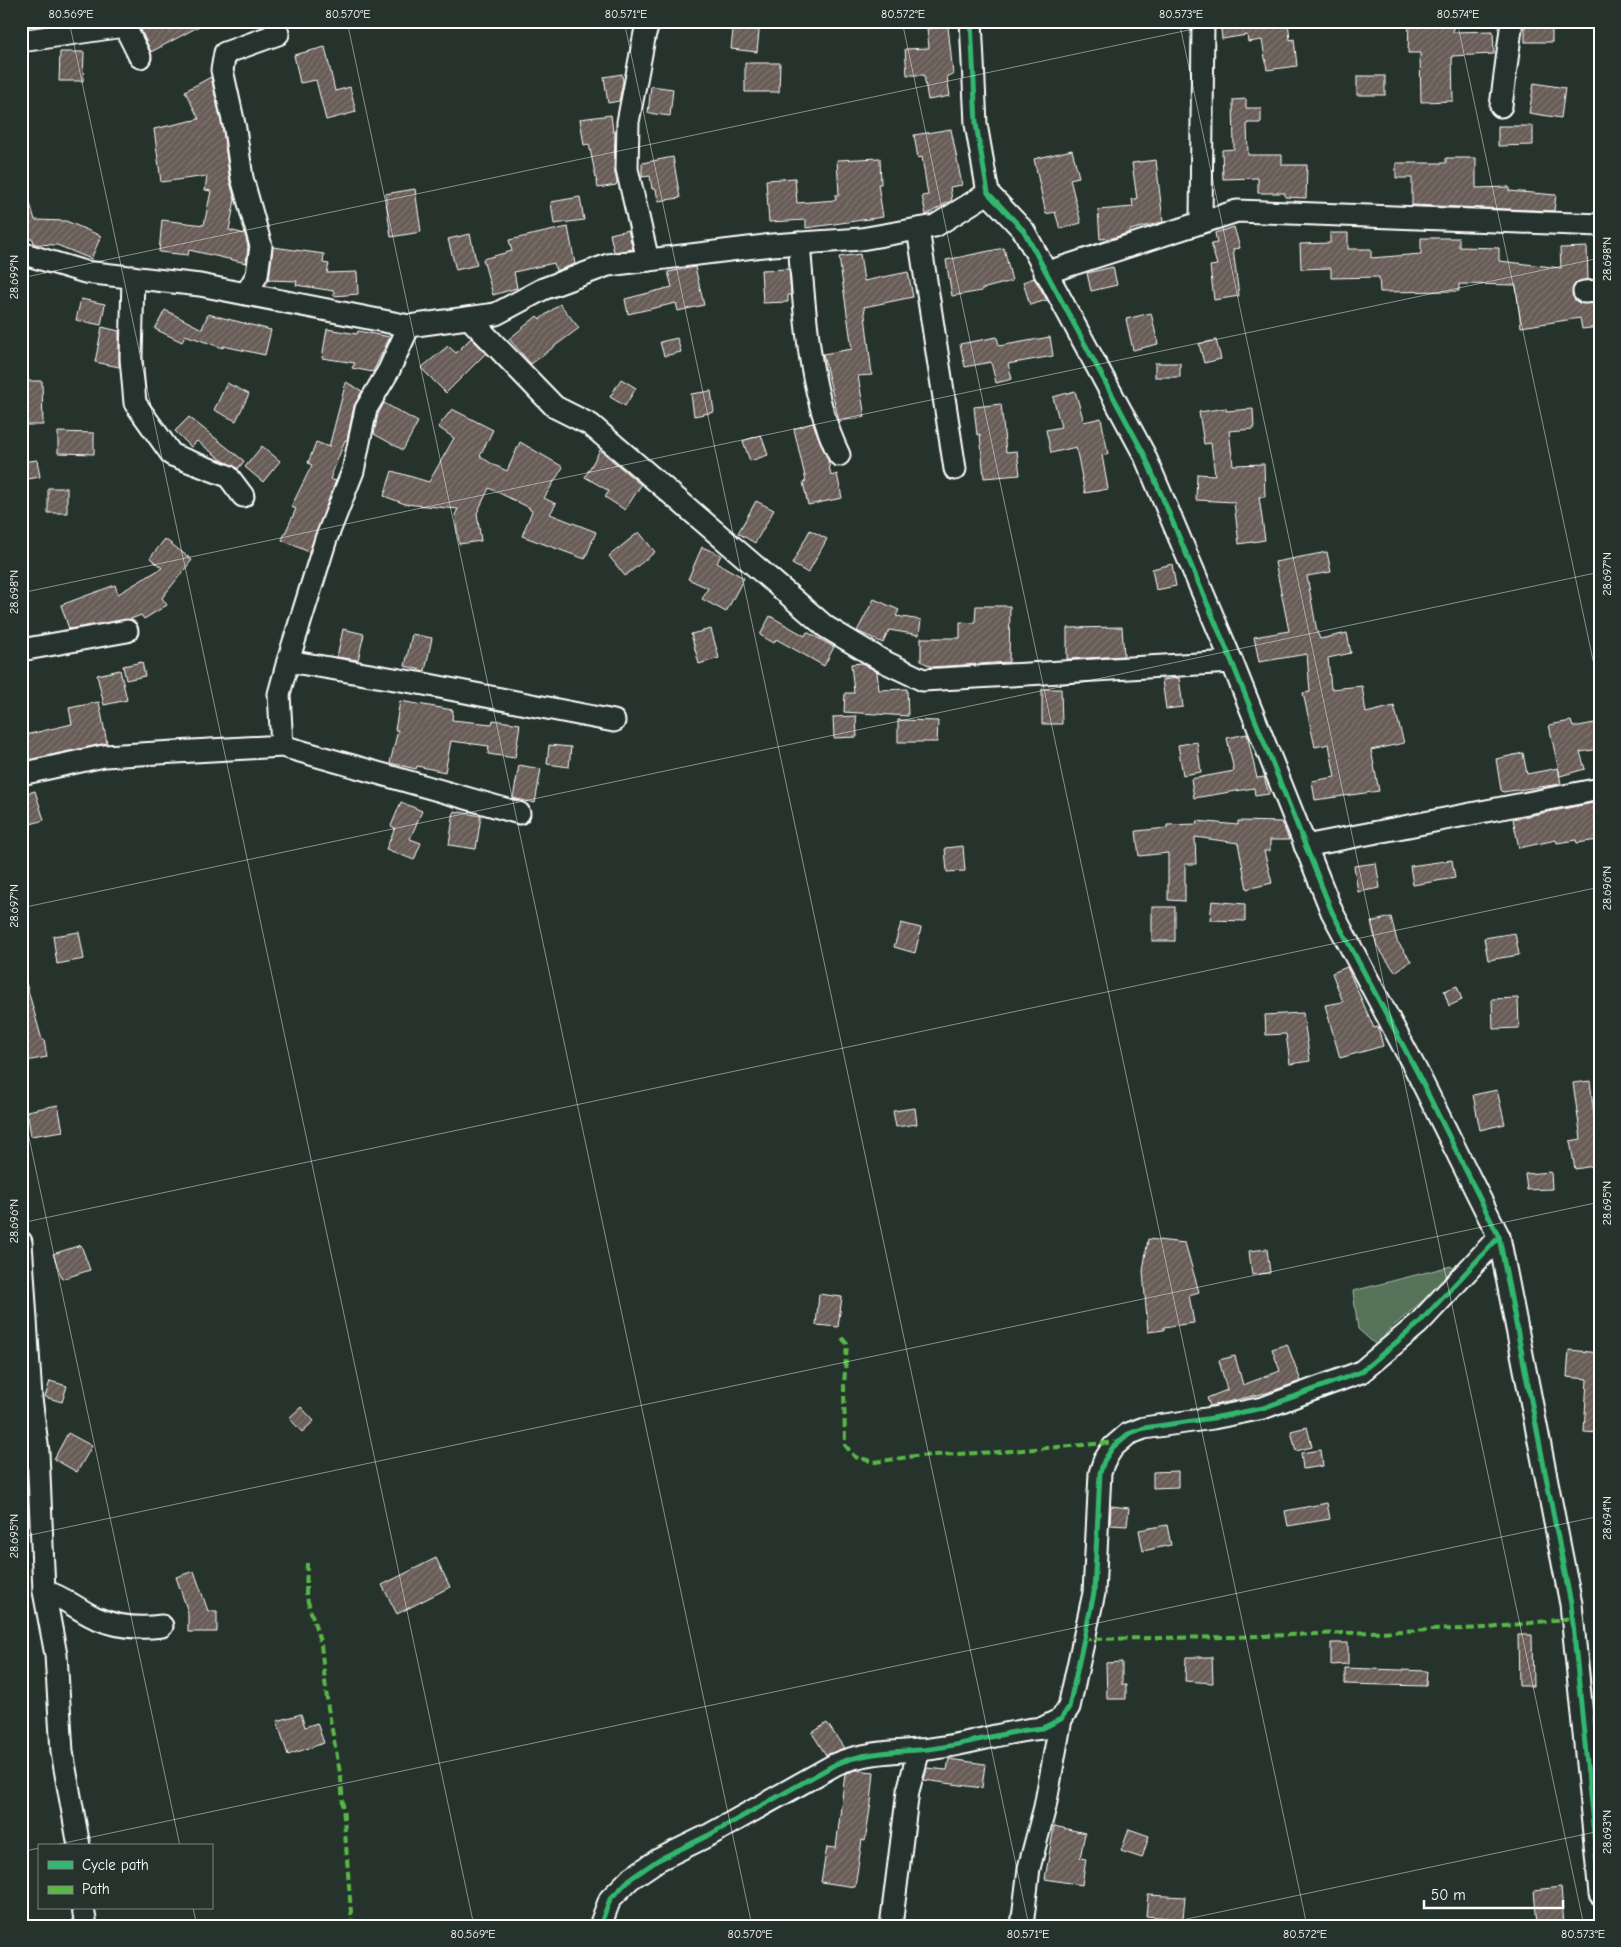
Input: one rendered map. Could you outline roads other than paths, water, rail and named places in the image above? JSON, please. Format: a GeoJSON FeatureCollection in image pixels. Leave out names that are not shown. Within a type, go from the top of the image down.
{"type":"FeatureCollection","features":[{"type":"Feature","properties":{"kind":"street"},"geometry":{"type":"LineString","coordinates":[[246,294],[257,275],[261,246],[242,178],[235,129],[222,70],[225,53],[278,34],[275,21]]}},
{"type":"Feature","properties":{"kind":"street"},"geometry":{"type":"LineString","coordinates":[[648,260],[627,169],[628,122],[645,33],[650,21]]}},
{"type":"Feature","properties":{"kind":"street"},"geometry":{"type":"LineString","coordinates":[[971,21],[976,124],[988,193],[1024,231],[1144,454],[1232,662],[1332,912],[1416,1070],[1499,1237],[1571,1604],[1592,1747],[1600,1894]]}},
{"type":"Feature","properties":{"kind":"street"},"geometry":{"type":"LineString","coordinates":[[1201,221],[1204,21]]}},
{"type":"Feature","properties":{"kind":"street"},"geometry":{"type":"LineString","coordinates":[[1501,106],[1512,21]]}},
{"type":"Feature","properties":{"kind":"street"},"geometry":{"type":"LineString","coordinates":[[21,40],[116,28],[123,22],[140,57]]}},
{"type":"Feature","properties":{"kind":"street"},"geometry":{"type":"LineString","coordinates":[[21,253],[85,272],[200,285],[409,326],[496,314],[544,289],[608,265],[799,243],[861,239],[935,226],[988,193]]}},
{"type":"Feature","properties":{"kind":"street"},"geometry":{"type":"LineString","coordinates":[[1045,273],[1201,221],[1237,211],[1600,225]]}},
{"type":"Feature","properties":{"kind":"street"},"geometry":{"type":"LineString","coordinates":[[918,229],[955,469]]}},
{"type":"Feature","properties":{"kind":"street"},"geometry":{"type":"LineString","coordinates":[[799,243],[808,347],[829,435],[839,455]]}},
{"type":"Feature","properties":{"kind":"street"},"geometry":{"type":"LineString","coordinates":[[133,277],[131,358],[135,403],[172,455],[228,476],[243,496]]}},
{"type":"Feature","properties":{"kind":"street"},"geometry":{"type":"LineString","coordinates":[[469,318],[555,407],[591,425],[826,626],[883,661],[923,680],[1232,662]]}},
{"type":"Feature","properties":{"kind":"street"},"geometry":{"type":"LineString","coordinates":[[282,746],[279,694],[288,661],[326,539],[353,471],[366,409],[389,370],[409,326]]}},
{"type":"Feature","properties":{"kind":"street"},"geometry":{"type":"LineString","coordinates":[[21,650],[126,630]]}},
{"type":"Feature","properties":{"kind":"street"},"geometry":{"type":"LineString","coordinates":[[288,661],[424,684],[614,721]]}},
{"type":"Feature","properties":{"kind":"street"},"geometry":{"type":"LineString","coordinates":[[21,774],[104,756],[282,746],[519,813]]}},
{"type":"Feature","properties":{"kind":"street"},"geometry":{"type":"LineString","coordinates":[[1305,846],[1600,789]]}},
{"type":"Feature","properties":{"kind":"street"},"geometry":{"type":"LineString","coordinates":[[1022,1926],[1029,1868],[1045,1807],[1061,1719],[1069,1707],[1094,1593],[1100,1473],[1104,1461],[1114,1447],[1128,1434],[1144,1428],[1213,1418],[1263,1408],[1361,1372],[1418,1324],[1499,1237]]}},
{"type":"Feature","properties":{"kind":"street"},"geometry":{"type":"LineString","coordinates":[[21,1242],[26,1394],[38,1452],[44,1591],[56,1655],[62,1752],[78,1844]]}},
{"type":"Feature","properties":{"kind":"street"},"geometry":{"type":"LineString","coordinates":[[44,1591],[54,1594],[97,1618],[140,1629],[162,1626]]}},
{"type":"Feature","properties":{"kind":"street"},"geometry":{"type":"LineString","coordinates":[[600,1926],[610,1899],[630,1879],[658,1860],[711,1834],[836,1764],[848,1759],[879,1753],[919,1750],[1043,1728],[1061,1719]]}},
{"type":"Feature","properties":{"kind":"street"},"geometry":{"type":"LineString","coordinates":[[891,1926],[908,1791],[919,1750]]}},
{"type":"Feature","properties":{"kind":"street"},"geometry":{"type":"LineString","coordinates":[[83,1910],[86,1926]]}}]}
